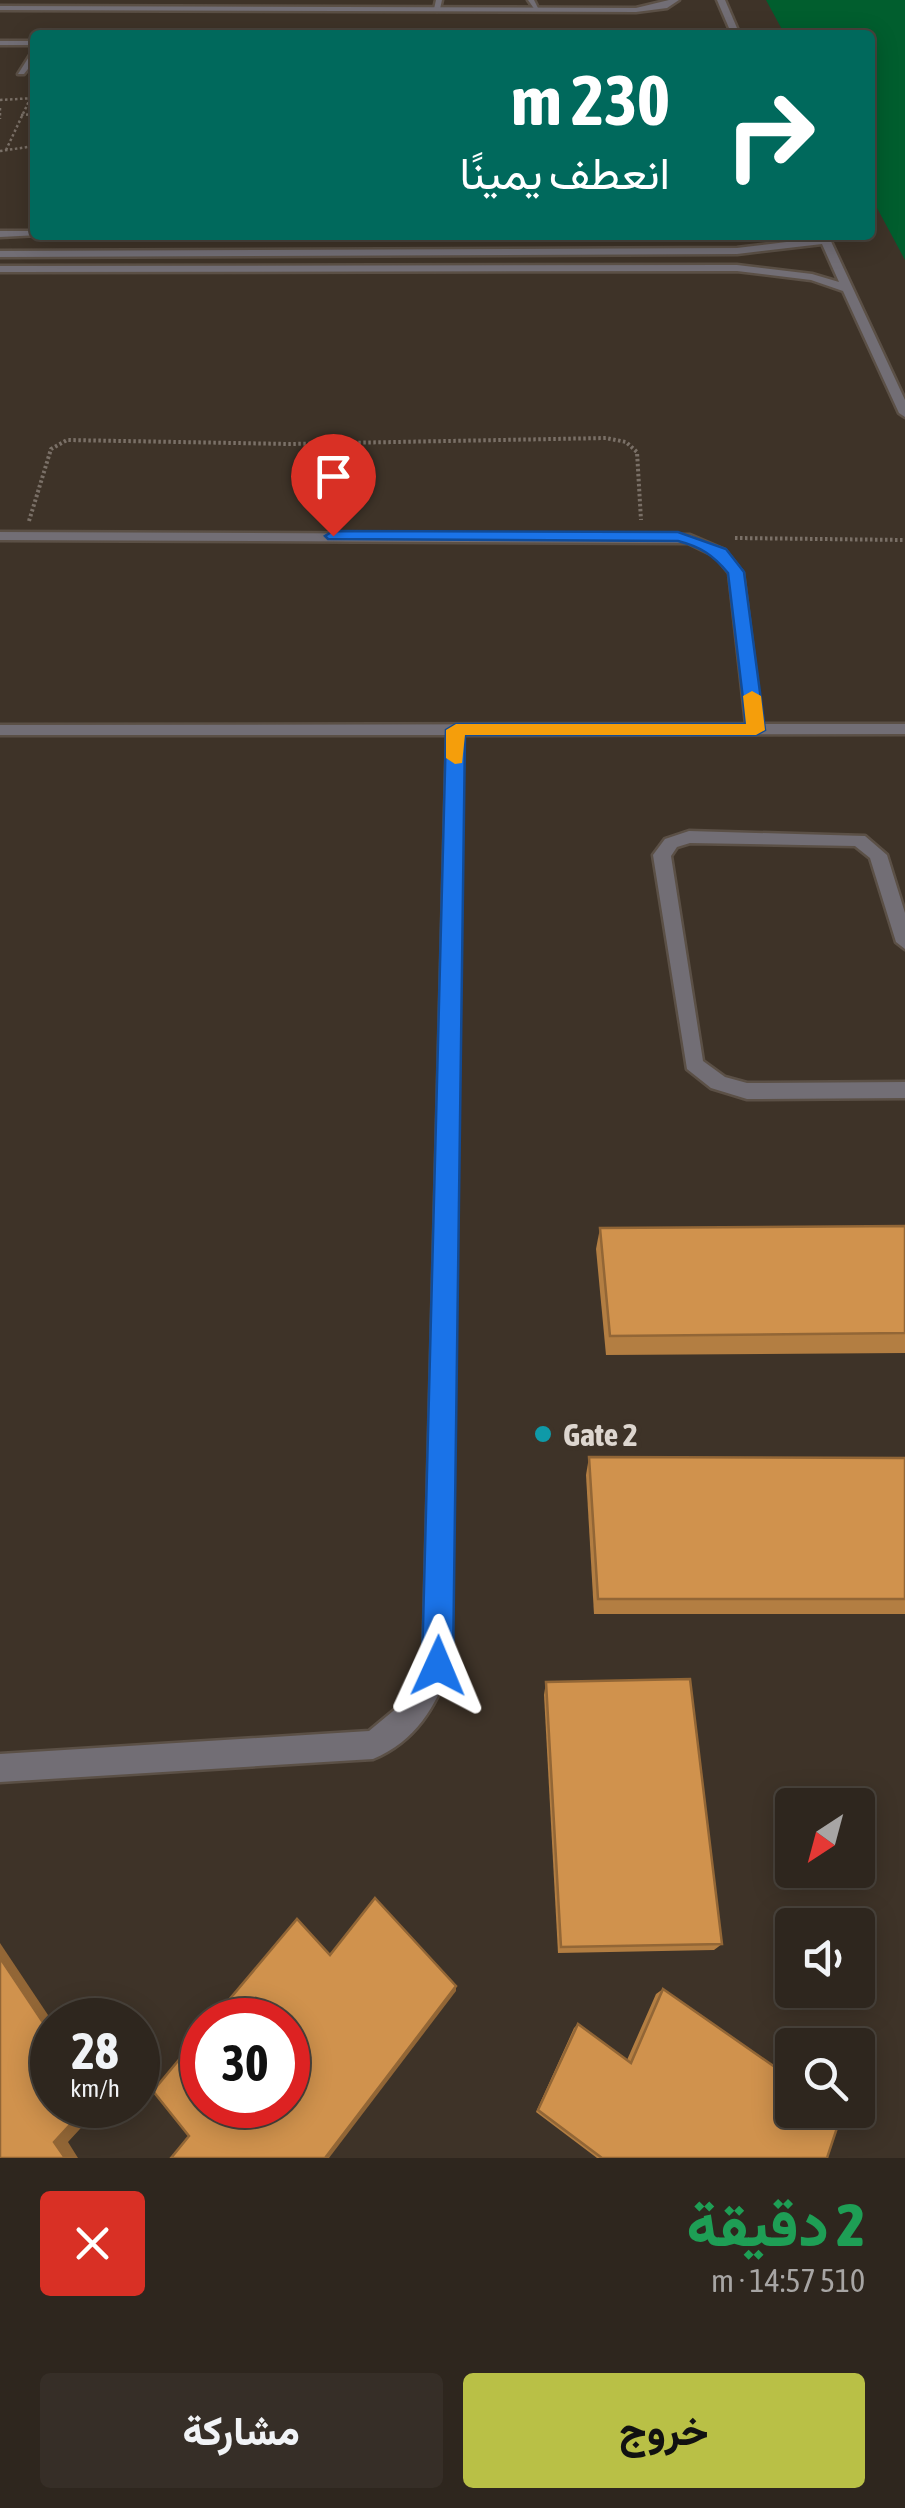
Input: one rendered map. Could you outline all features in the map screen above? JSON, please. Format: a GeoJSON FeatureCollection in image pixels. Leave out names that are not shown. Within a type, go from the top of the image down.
{"type":"FeatureCollection","features":[{"type":"Feature","properties":{"kind":"street"},"geometry":{"type":"LineString","coordinates":[[0,8],[438,4],[652,8],[675,0]]}},
{"type":"Feature","properties":{"kind":"street"},"geometry":{"type":"LineString","coordinates":[[721,0],[734,30]]}},
{"type":"Feature","properties":{"kind":"street"},"geometry":{"type":"LineString","coordinates":[[0,43],[30,46]]}},
{"type":"Feature","properties":{"kind":"street"},"geometry":{"type":"LineString","coordinates":[[22,72],[30,57]]}},
{"type":"Feature","properties":{"kind":"street"},"geometry":{"type":"LineString","coordinates":[[0,234],[30,234]]}},
{"type":"Feature","properties":{"kind":"street"},"geometry":{"type":"LineString","coordinates":[[253,240],[253,253]]}},
{"type":"Feature","properties":{"kind":"street"},"geometry":{"type":"LineString","coordinates":[[274,240],[274,253]]}},
{"type":"Feature","properties":{"kind":"street"},"geometry":{"type":"LineString","coordinates":[[0,254],[737,250],[810,240]]}},
{"type":"Feature","properties":{"kind":"street"},"geometry":{"type":"LineString","coordinates":[[825,240],[905,414]]}},
{"type":"Feature","properties":{"kind":"street"},"geometry":{"type":"LineString","coordinates":[[0,270],[737,268],[794,274],[846,288]]}},
{"type":"Feature","properties":{"kind":"street"},"geometry":{"type":"LineString","coordinates":[[0,536],[690,539],[720,552],[732,565],[756,730]]}},
{"type":"Feature","properties":{"kind":"street"},"geometry":{"type":"LineString","coordinates":[[0,730],[905,730]]}},
{"type":"Feature","properties":{"kind":"street"},"geometry":{"type":"LineString","coordinates":[[0,1768],[373,1745],[401,1728],[424,1701],[438,1666],[456,730]]}},
{"type":"Feature","properties":{"kind":"street"},"geometry":{"type":"LineString","coordinates":[[905,940],[878,854],[858,840],[690,837],[671,843],[662,856],[694,1064],[707,1078],[726,1088],[748,1092],[905,1090]]}},
{"type":"Feature","properties":{"kind":"path"},"geometry":{"type":"LineString","coordinates":[[0,100],[30,100]]}},
{"type":"Feature","properties":{"kind":"path"},"geometry":{"type":"LineString","coordinates":[[30,102],[3,150],[30,148]]}},
{"type":"Feature","properties":{"kind":"path"},"geometry":{"type":"LineString","coordinates":[[0,108],[0,119]]}},
{"type":"Feature","properties":{"kind":"path"},"geometry":{"type":"LineString","coordinates":[[20,115],[30,114]]}},
{"type":"Feature","properties":{"kind":"path"},"geometry":{"type":"LineString","coordinates":[[25,536],[51,448],[67,440],[290,444],[606,438],[626,442],[637,452],[642,536]]}},
{"type":"Feature","properties":{"kind":"path"},"geometry":{"type":"LineString","coordinates":[[735,538],[905,540]]}},
{"type":"Feature","properties":{"kind":"green space"},"geometry":{"type":"Polygon","coordinates":[[[766,0],[905,0],[905,260],[875,204],[875,30],[782,30],[766,0]]]}},
{"type":"Feature","properties":{"kind":"building"},"geometry":{"type":"Polygon","coordinates":[[[905,1226],[905,1333],[610,1336],[600,1228],[905,1226]]]}},
{"type":"Feature","properties":{"kind":"building"},"geometry":{"type":"Polygon","coordinates":[[[589,1457],[905,1458],[905,1599],[598,1599],[589,1457]]]}},
{"type":"Feature","properties":{"kind":"building"},"geometry":{"type":"Polygon","coordinates":[[[690,1679],[722,1944],[561,1947],[546,1682],[690,1679]]]}},
{"type":"Feature","properties":{"kind":"building"},"geometry":{"type":"Polygon","coordinates":[[[375,1898],[456,1986],[325,2158],[171,2158],[189,2136],[183,2128],[310,2128],[310,1998],[231,1998],[297,1919],[330,1955],[375,1898]]]}},
{"type":"Feature","properties":{"kind":"building"},"geometry":{"type":"Polygon","coordinates":[[[0,1958],[30,2003],[30,2128],[67,2128],[54,2142],[65,2158],[0,2158],[0,1958]]]}},
{"type":"Feature","properties":{"kind":"building"},"geometry":{"type":"Polygon","coordinates":[[[663,1989],[775,2067],[775,2128],[837,2128],[827,2158],[602,2158],[538,2110],[578,2024],[631,2063],[663,1989]]]}},
{"type":"Feature","properties":{"kind":"building"},"geometry":{"type":"Polygon","coordinates":[[[180,2058],[180,2125],[160,2100],[160,2083],[180,2058]]]}},
{"type":"Feature","properties":{"kind":"slow traffic"},"geometry":{"type":"LineString","coordinates":[[455,758],[456,730],[756,730],[752,696]]}},
{"type":"Feature","properties":{"kind":"place","name":"Gate 2"},"geometry":{"type":"Point","coordinates":[543,1434]}},
{"type":"Feature","properties":{"kind":"route"},"geometry":{"type":"LineString","coordinates":[[333,536],[678,536],[702,543],[720,552],[736,572],[756,730],[456,730],[438,1666]]}}]}
